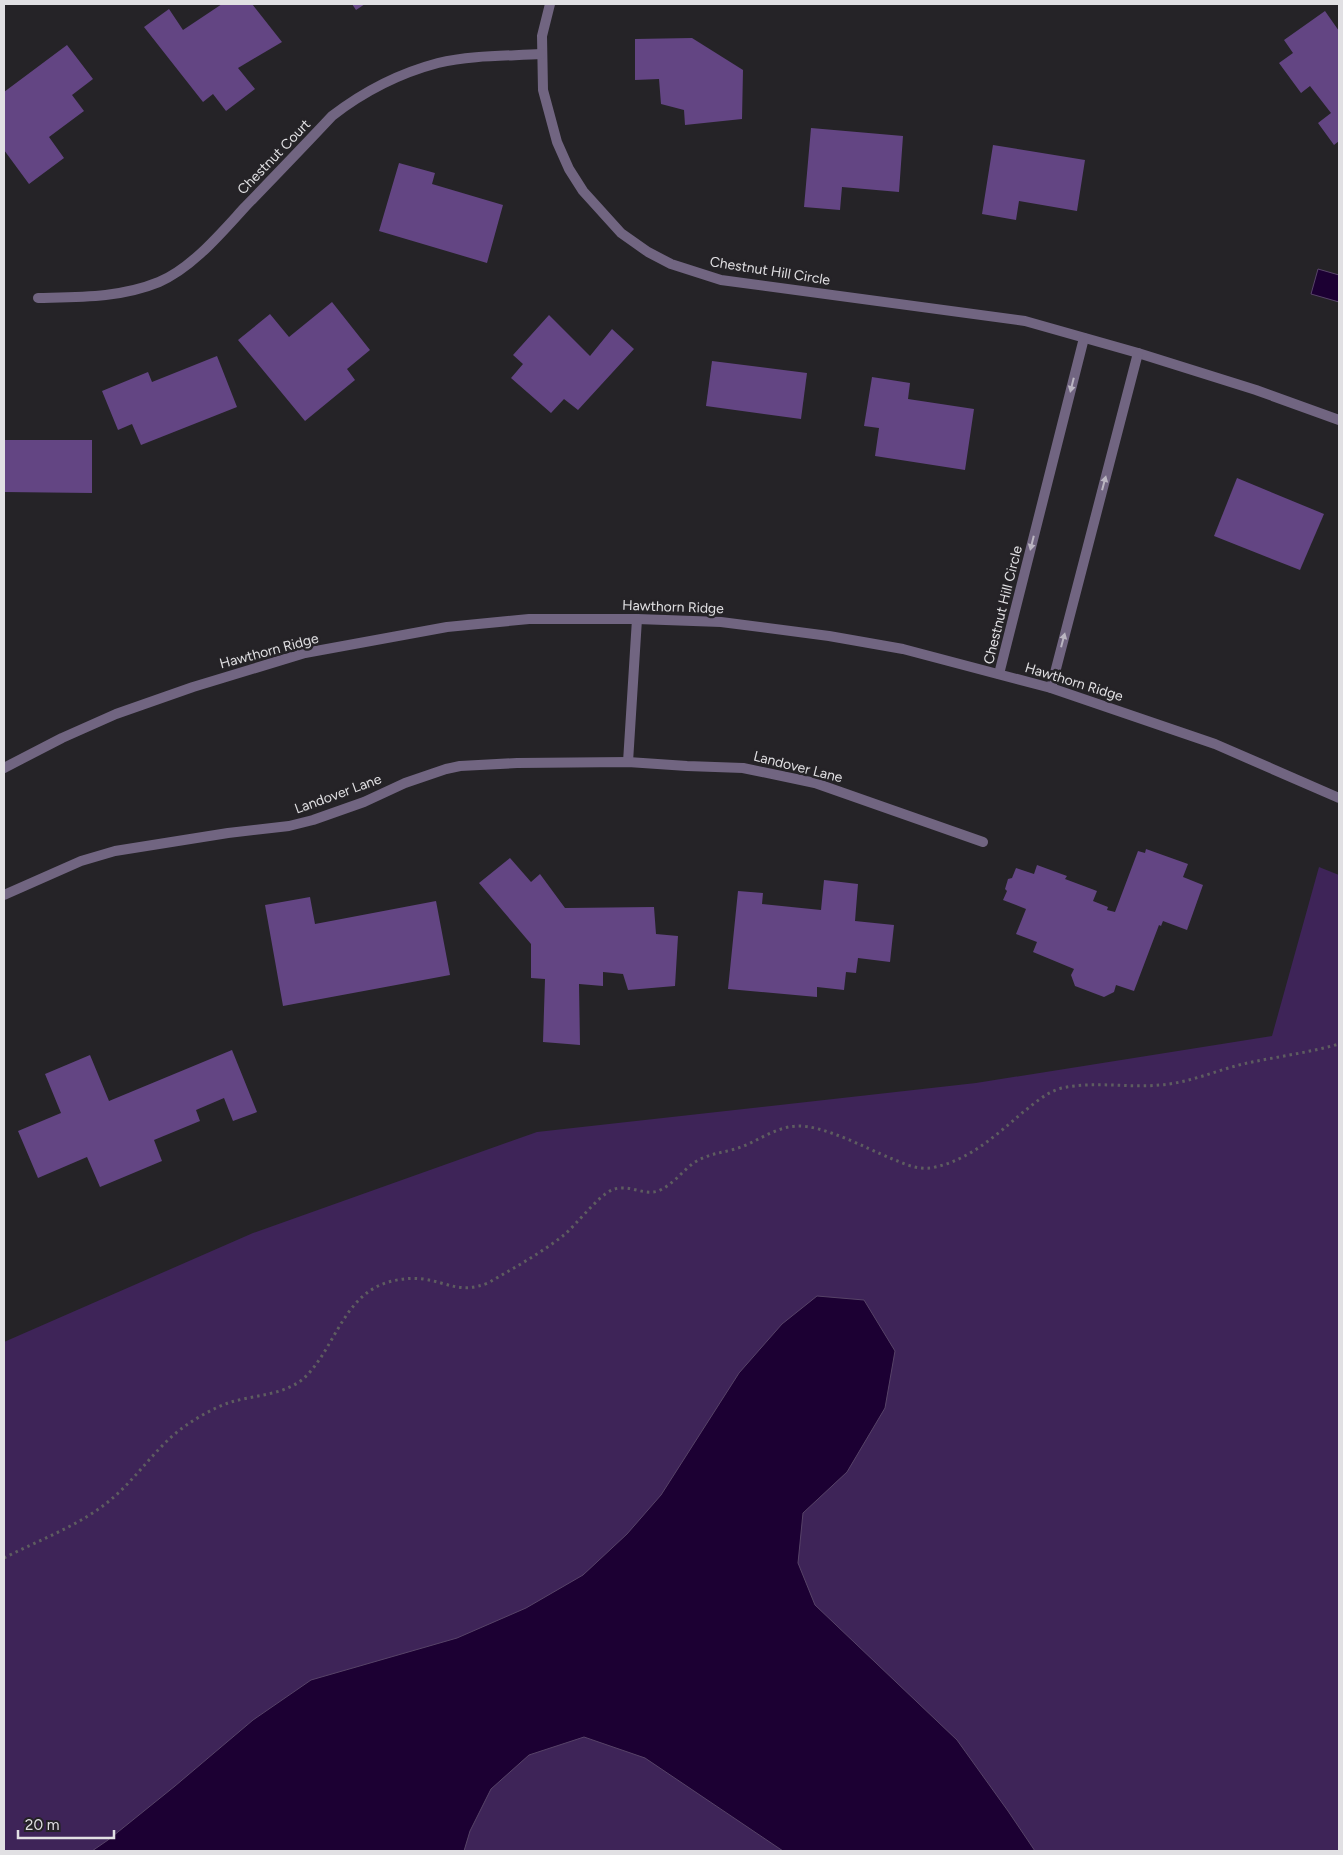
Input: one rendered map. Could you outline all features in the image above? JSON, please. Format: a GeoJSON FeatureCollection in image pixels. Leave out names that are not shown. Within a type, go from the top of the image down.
{"type":"FeatureCollection","features":[{"type":"Feature","properties":{"kind":"street","name":"Chestnut Hill Circle"},"geometry":{"type":"LineString","coordinates":[[550,4],[542,36],[541,54],[543,90],[557,142],[569,169],[583,191],[621,233],[648,252],[671,264],[721,280],[1025,321],[1138,353],[1256,390],[1339,420]]}},
{"type":"Feature","properties":{"kind":"street","name":"Chestnut Court"},"geometry":{"type":"LineString","coordinates":[[38,298],[102,296],[136,289],[160,281],[181,268],[207,247],[332,116],[353,100],[400,76],[438,63],[541,54]]}},
{"type":"Feature","properties":{"kind":"street","name":"Chestnut Hill Circle"},"geometry":{"type":"LineString","coordinates":[[999,674],[1084,338]]}},
{"type":"Feature","properties":{"kind":"street"},"geometry":{"type":"LineString","coordinates":[[1051,688],[1138,353]]}},
{"type":"Feature","properties":{"kind":"street","name":"Hawthorn Ridge"},"geometry":{"type":"LineString","coordinates":[[4,768],[62,738],[116,714],[192,687],[305,654],[447,627],[529,619],[637,619],[721,622],[829,636],[903,649],[1051,688],[1215,744],[1339,798]]}},
{"type":"Feature","properties":{"kind":"street"},"geometry":{"type":"LineString","coordinates":[[628,762],[637,619]]}},
{"type":"Feature","properties":{"kind":"street","name":"Landover Lane"},"geometry":{"type":"LineString","coordinates":[[4,895],[80,861],[115,851],[228,833],[289,826],[313,820],[364,802],[405,783],[460,766],[517,763],[628,762],[743,768],[815,783],[984,842]]}},
{"type":"Feature","properties":{"kind":"path"},"geometry":{"type":"LineString","coordinates":[[4,1558],[97,1510],[117,1494],[168,1439],[187,1424],[228,1403],[287,1388],[301,1380],[317,1363],[354,1306],[376,1287],[391,1281],[421,1278],[464,1289],[478,1287],[521,1264],[562,1237],[611,1190],[623,1187],[645,1192],[657,1191],[670,1184],[693,1163],[707,1155],[737,1148],[764,1136],[797,1126],[829,1133],[911,1167],[941,1166],[967,1156],[980,1148],[1047,1094],[1061,1088],[1092,1085],[1164,1085],[1242,1064],[1339,1044]]}},
{"type":"Feature","properties":{"kind":"shaded area"},"geometry":{"type":"Polygon","coordinates":[[[1318,269],[1339,275],[1339,302],[1311,294],[1318,269]]]}},
{"type":"Feature","properties":{"kind":"shaded area"},"geometry":{"type":"Polygon","coordinates":[[[1319,867],[1339,875],[1339,1851],[4,1851],[4,1342],[253,1233],[537,1132],[976,1083],[1272,1036],[1319,867]]]}},
{"type":"Feature","properties":{"kind":"shaded area"},"geometry":{"type":"Polygon","coordinates":[[[817,1296],[864,1300],[895,1351],[885,1408],[847,1472],[803,1513],[798,1563],[815,1605],[957,1740],[1035,1851],[783,1851],[645,1758],[584,1737],[529,1755],[491,1789],[470,1831],[464,1851],[92,1851],[175,1786],[253,1720],[311,1680],[457,1638],[526,1608],[583,1575],[627,1534],[661,1495],[739,1373],[782,1324],[817,1296]]]}},
{"type":"Feature","properties":{"kind":"building"},"geometry":{"type":"Polygon","coordinates":[[[222,4],[252,4],[282,42],[238,68],[255,89],[226,111],[213,94],[203,102],[144,27],[169,9],[183,30],[222,4]]]}},
{"type":"Feature","properties":{"kind":"building"},"geometry":{"type":"Polygon","coordinates":[[[352,4],[365,4],[356,10],[352,4]]]}},
{"type":"Feature","properties":{"kind":"building"},"geometry":{"type":"Polygon","coordinates":[[[1325,11],[1339,31],[1339,141],[1334,145],[1318,123],[1331,113],[1310,86],[1301,93],[1279,63],[1293,53],[1284,40],[1325,11]]]}},
{"type":"Feature","properties":{"kind":"building"},"geometry":{"type":"Polygon","coordinates":[[[692,38],[743,70],[742,119],[685,125],[684,110],[661,104],[659,79],[635,80],[635,39],[692,38]]]}},
{"type":"Feature","properties":{"kind":"building"},"geometry":{"type":"Polygon","coordinates":[[[67,45],[93,79],[72,95],[84,111],[49,137],[64,158],[29,184],[4,150],[4,92],[67,45]]]}},
{"type":"Feature","properties":{"kind":"building"},"geometry":{"type":"Polygon","coordinates":[[[811,128],[903,136],[899,192],[842,187],[840,210],[804,207],[811,128]]]}},
{"type":"Feature","properties":{"kind":"building"},"geometry":{"type":"Polygon","coordinates":[[[993,145],[1085,160],[1077,211],[1019,201],[1016,220],[982,214],[993,145]]]}},
{"type":"Feature","properties":{"kind":"building"},"geometry":{"type":"Polygon","coordinates":[[[399,163],[435,173],[432,184],[503,205],[487,263],[379,231],[399,163]]]}},
{"type":"Feature","properties":{"kind":"building"},"geometry":{"type":"Polygon","coordinates":[[[332,302],[370,350],[347,369],[355,380],[305,421],[238,340],[270,314],[289,337],[332,302]]]}},
{"type":"Feature","properties":{"kind":"building"},"geometry":{"type":"Polygon","coordinates":[[[549,315],[590,356],[612,329],[634,349],[578,410],[564,399],[551,413],[511,378],[523,364],[513,355],[549,315]]]}},
{"type":"Feature","properties":{"kind":"building"},"geometry":{"type":"Polygon","coordinates":[[[217,356],[237,407],[141,445],[132,424],[118,430],[102,391],[148,372],[152,382],[217,356]]]}},
{"type":"Feature","properties":{"kind":"building"},"geometry":{"type":"Polygon","coordinates":[[[712,361],[807,373],[801,419],[706,406],[712,361]]]}},
{"type":"Feature","properties":{"kind":"building"},"geometry":{"type":"Polygon","coordinates":[[[872,377],[910,383],[908,399],[974,409],[965,470],[875,456],[879,428],[864,426],[872,377]]]}},
{"type":"Feature","properties":{"kind":"building"},"geometry":{"type":"Polygon","coordinates":[[[4,440],[92,440],[92,493],[4,492],[4,440]]]}},
{"type":"Feature","properties":{"kind":"building"},"geometry":{"type":"Polygon","coordinates":[[[1237,478],[1324,514],[1300,570],[1214,536],[1237,478]]]}},
{"type":"Feature","properties":{"kind":"building"},"geometry":{"type":"Polygon","coordinates":[[[1146,849],[1188,864],[1183,877],[1203,885],[1187,930],[1163,921],[1161,926],[1159,925],[1134,991],[1116,985],[1114,992],[1104,997],[1075,986],[1071,975],[1074,969],[1033,952],[1037,942],[1016,934],[1026,909],[1003,900],[1007,891],[1005,889],[1008,879],[1012,878],[1016,868],[1034,874],[1037,865],[1067,876],[1065,879],[1097,891],[1093,901],[1108,907],[1107,910],[1115,912],[1138,851],[1145,853],[1146,849]]]}},
{"type":"Feature","properties":{"kind":"building"},"geometry":{"type":"Polygon","coordinates":[[[510,858],[531,882],[540,874],[565,908],[654,907],[656,934],[678,936],[675,986],[628,990],[623,974],[603,972],[603,986],[579,984],[580,1045],[543,1042],[545,979],[531,978],[531,944],[479,883],[510,858]]]}},
{"type":"Feature","properties":{"kind":"building"},"geometry":{"type":"Polygon","coordinates":[[[824,880],[858,884],[855,921],[894,925],[890,962],[858,958],[856,973],[846,972],[844,990],[817,987],[817,997],[728,989],[738,891],[763,893],[762,904],[821,910],[824,880]]]}},
{"type":"Feature","properties":{"kind":"building"},"geometry":{"type":"Polygon","coordinates":[[[310,897],[315,924],[436,901],[450,975],[283,1006],[265,905],[310,897]]]}},
{"type":"Feature","properties":{"kind":"building"},"geometry":{"type":"Polygon","coordinates":[[[232,1050],[257,1112],[233,1121],[224,1098],[196,1110],[200,1121],[154,1140],[162,1161],[100,1187],[87,1157],[38,1178],[18,1131],[61,1113],[45,1074],[90,1055],[109,1101],[232,1050]]]}}]}
